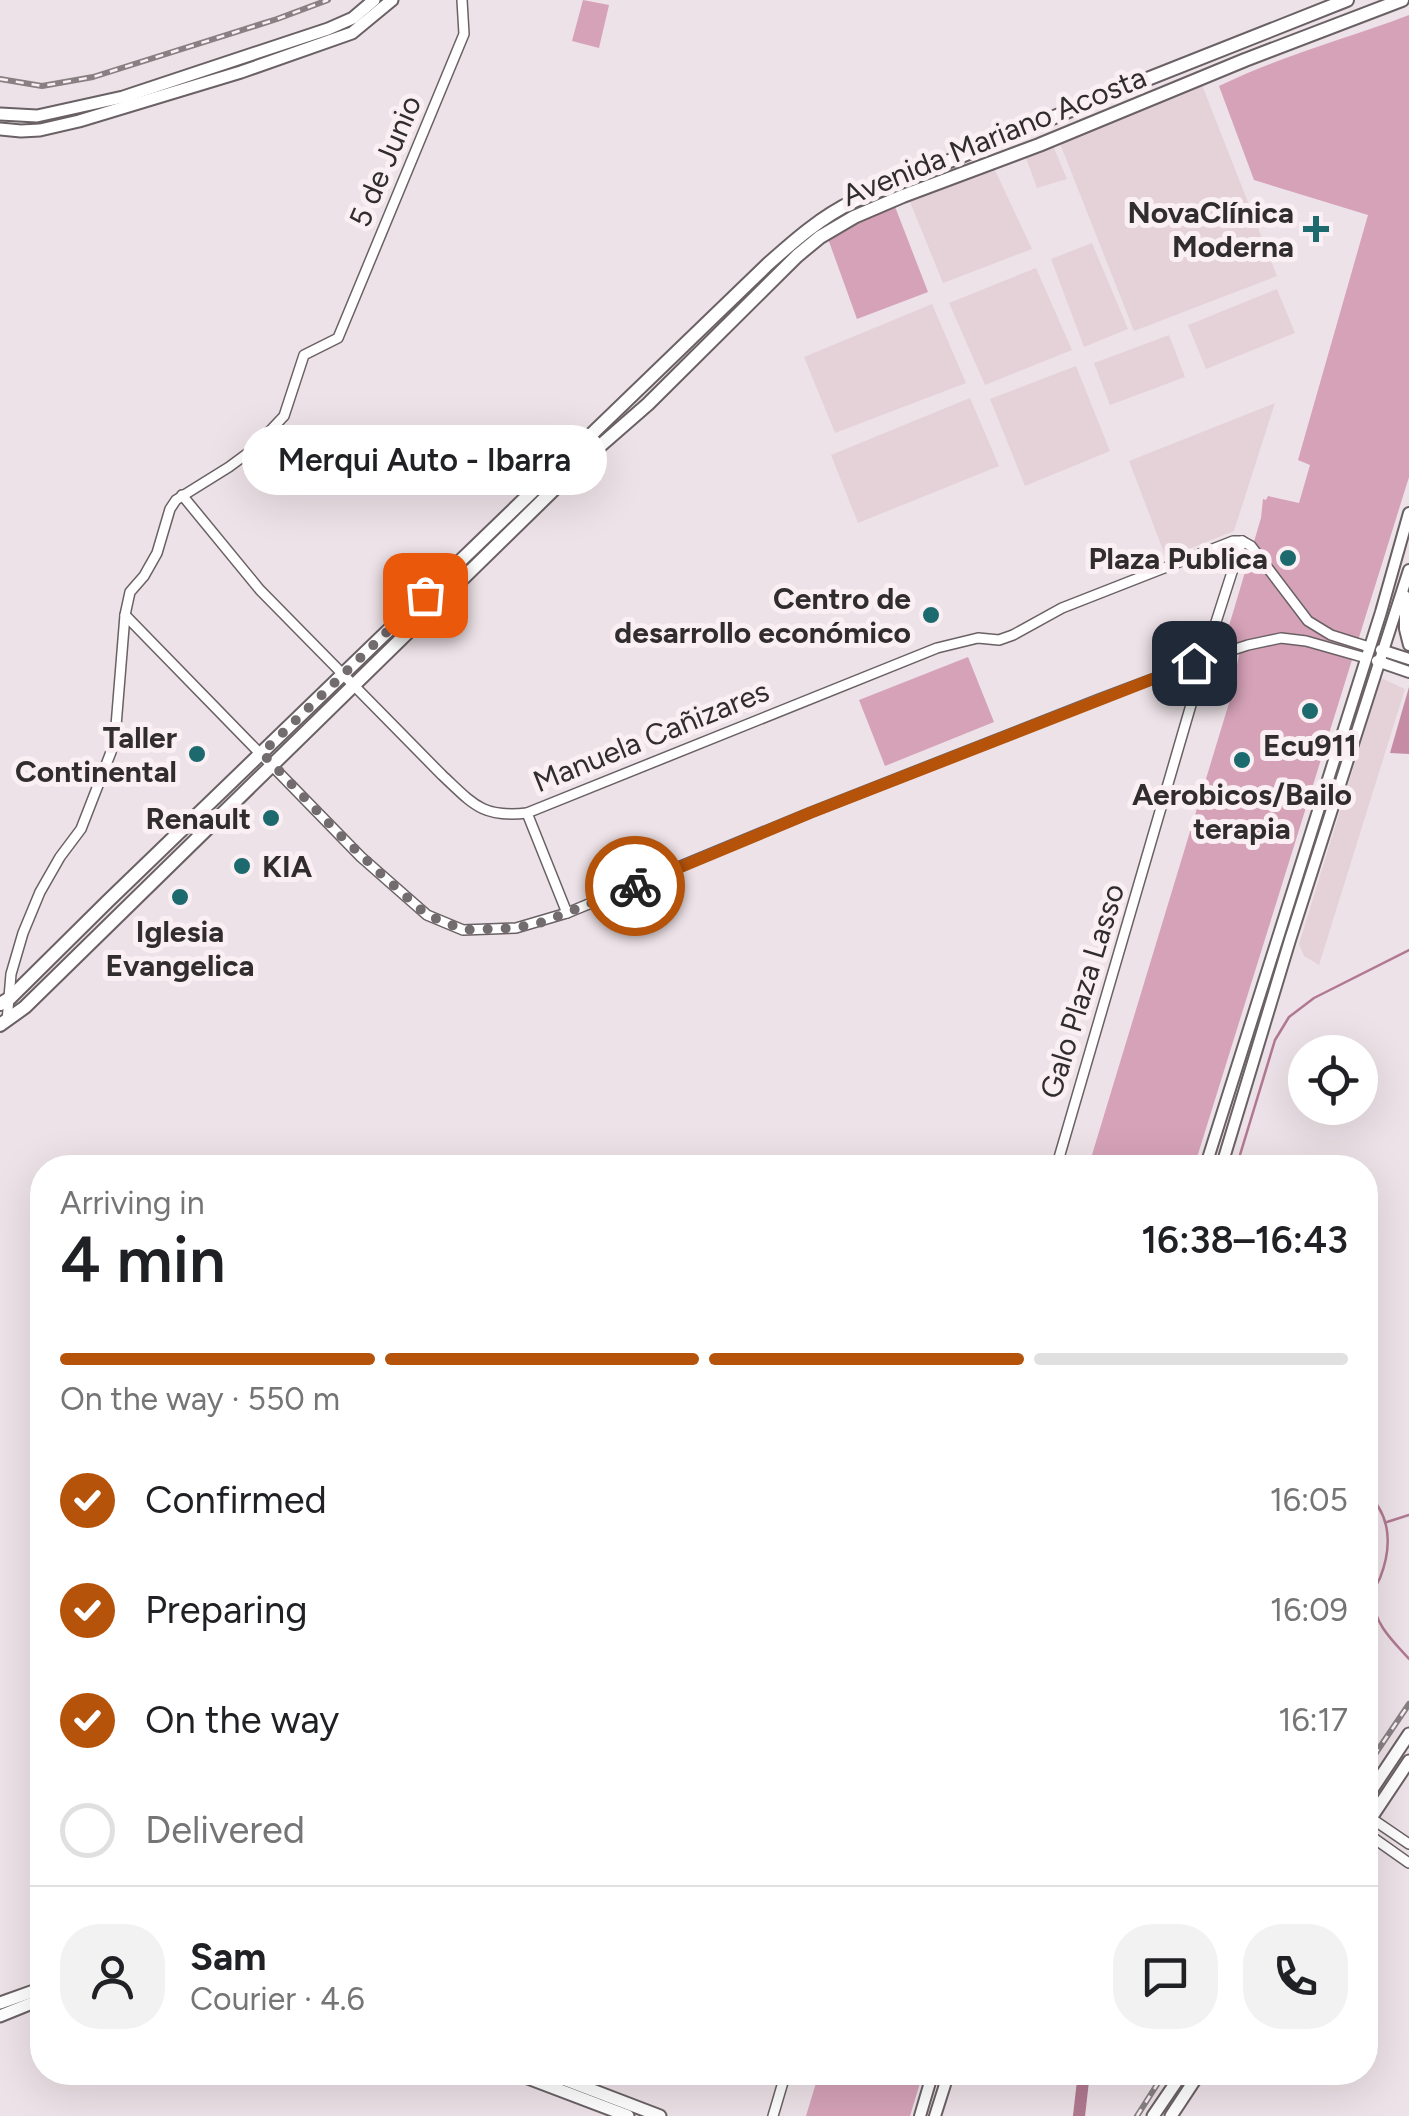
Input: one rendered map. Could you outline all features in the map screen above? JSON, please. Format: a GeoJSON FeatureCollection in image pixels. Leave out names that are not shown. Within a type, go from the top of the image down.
{"type":"FeatureCollection","features":[{"type":"Feature","properties":{"kind":"highway","name":"Avenida Mariano Acosta"},"geometry":{"type":"LineString","coordinates":[[5,1002],[768,264],[814,224],[831,212],[1118,90],[1348,0]]}},
{"type":"Feature","properties":{"kind":"highway","name":"Avenida Mariano Acosta"},"geometry":{"type":"LineString","coordinates":[[4,1023],[274,766],[585,459],[648,404],[796,256],[820,237],[903,196],[1402,0]]}},
{"type":"Feature","properties":{"kind":"main road"},"geometry":{"type":"LineString","coordinates":[[0,114],[37,116],[123,97],[328,29],[352,18],[374,0]]}},
{"type":"Feature","properties":{"kind":"main road"},"geometry":{"type":"LineString","coordinates":[[0,129],[21,132],[79,121],[242,72],[352,32],[392,0]]}},
{"type":"Feature","properties":{"kind":"main road"},"geometry":{"type":"LineString","coordinates":[[1209,1155],[1409,513]]}},
{"type":"Feature","properties":{"kind":"main road"},"geometry":{"type":"LineString","coordinates":[[1408,574],[1404,612],[1409,645]]}},
{"type":"Feature","properties":{"kind":"main road"},"geometry":{"type":"LineString","coordinates":[[1226,1155],[1290,940],[1408,574]]}},
{"type":"Feature","properties":{"kind":"main road"},"geometry":{"type":"LineString","coordinates":[[1368,652],[1409,659]]}},
{"type":"Feature","properties":{"kind":"main road"},"geometry":{"type":"LineString","coordinates":[[1381,656],[1409,672]]}},
{"type":"Feature","properties":{"kind":"main road"},"geometry":{"type":"LineString","coordinates":[[1315,816],[1330,821]]}},
{"type":"Feature","properties":{"kind":"main road"},"geometry":{"type":"LineString","coordinates":[[1378,1780],[1409,1734]]}},
{"type":"Feature","properties":{"kind":"main road"},"geometry":{"type":"LineString","coordinates":[[1378,1805],[1409,1760]]}},
{"type":"Feature","properties":{"kind":"main road"},"geometry":{"type":"LineString","coordinates":[[0,2004],[30,1993]]}},
{"type":"Feature","properties":{"kind":"main road"},"geometry":{"type":"LineString","coordinates":[[0,2016],[30,2004]]}},
{"type":"Feature","properties":{"kind":"main road"},"geometry":{"type":"LineString","coordinates":[[546,2085],[628,2116]]}},
{"type":"Feature","properties":{"kind":"main road"},"geometry":{"type":"LineString","coordinates":[[579,2085],[660,2116]]}},
{"type":"Feature","properties":{"kind":"main road"},"geometry":{"type":"LineString","coordinates":[[920,2116],[930,2085]]}},
{"type":"Feature","properties":{"kind":"main road"},"geometry":{"type":"LineString","coordinates":[[936,2116],[944,2085]]}},
{"type":"Feature","properties":{"kind":"main road"},"geometry":{"type":"LineString","coordinates":[[1153,2116],[1174,2085]]}},
{"type":"Feature","properties":{"kind":"main road"},"geometry":{"type":"LineString","coordinates":[[1171,2116],[1191,2085]]}},
{"type":"Feature","properties":{"kind":"street","name":"5 de Junio"},"geometry":{"type":"LineString","coordinates":[[182,495],[252,450],[284,416],[304,355],[338,338],[464,34],[462,0]]}},
{"type":"Feature","properties":{"kind":"street","name":"Manuela Cañizares"},"geometry":{"type":"LineString","coordinates":[[182,495],[260,590],[469,800],[496,814],[527,813],[937,648],[978,638],[999,640],[1062,608],[1181,560],[1242,541]]}},
{"type":"Feature","properties":{"kind":"street"},"geometry":{"type":"LineString","coordinates":[[4,1023],[5,1002],[23,933],[53,868],[81,829],[111,752],[130,592],[157,553],[170,508],[182,495]]}},
{"type":"Feature","properties":{"kind":"street"},"geometry":{"type":"LineString","coordinates":[[1242,541],[1251,546],[1308,621],[1368,652]]}},
{"type":"Feature","properties":{"kind":"street","name":"Galo Plaza Lasso"},"geometry":{"type":"LineString","coordinates":[[1060,1155],[1242,541]]}},
{"type":"Feature","properties":{"kind":"street"},"geometry":{"type":"LineString","coordinates":[[125,615],[361,857],[427,915],[464,930],[489,931],[516,928],[567,913],[810,813],[1205,659],[1281,638],[1368,652]]}},
{"type":"Feature","properties":{"kind":"street"},"geometry":{"type":"LineString","coordinates":[[527,813],[567,913]]}},
{"type":"Feature","properties":{"kind":"street"},"geometry":{"type":"LineString","coordinates":[[1378,1829],[1409,1844]]}},
{"type":"Feature","properties":{"kind":"street"},"geometry":{"type":"LineString","coordinates":[[1378,1834],[1409,1863]]}},
{"type":"Feature","properties":{"kind":"street"},"geometry":{"type":"LineString","coordinates":[[772,2116],[782,2085]]}},
{"type":"Feature","properties":{"kind":"shaded area"},"geometry":{"type":"Polygon","coordinates":[[[583,0],[609,5],[599,48],[572,41],[583,0]]]}},
{"type":"Feature","properties":{"kind":"shaded area"},"geometry":{"type":"Polygon","coordinates":[[[1409,15],[1409,477],[1198,1155],[1092,1155],[1229,703],[1241,646],[1221,653],[1261,518],[1263,499],[1268,496],[1299,503],[1310,465],[1298,460],[1368,215],[1254,180],[1219,86],[1409,15]]]}},
{"type":"Feature","properties":{"kind":"shaded area"},"geometry":{"type":"Polygon","coordinates":[[[1202,85],[1277,276],[1134,331],[1059,141],[1202,85]]]}},
{"type":"Feature","properties":{"kind":"shaded area"},"geometry":{"type":"Polygon","coordinates":[[[1053,146],[1067,179],[1037,188],[1026,158],[1053,146]]]}},
{"type":"Feature","properties":{"kind":"shaded area"},"geometry":{"type":"Polygon","coordinates":[[[994,168],[1032,249],[943,283],[910,202],[994,168]]]}},
{"type":"Feature","properties":{"kind":"shaded area"},"geometry":{"type":"Polygon","coordinates":[[[894,204],[928,292],[857,319],[827,236],[894,204]]]}},
{"type":"Feature","properties":{"kind":"shaded area"},"geometry":{"type":"Polygon","coordinates":[[[1092,243],[1128,329],[1084,347],[1051,259],[1092,243]]]}},
{"type":"Feature","properties":{"kind":"shaded area"},"geometry":{"type":"Polygon","coordinates":[[[1036,268],[1072,350],[985,385],[949,303],[1036,268]]]}},
{"type":"Feature","properties":{"kind":"shaded area"},"geometry":{"type":"Polygon","coordinates":[[[1277,289],[1295,333],[1206,369],[1188,325],[1277,289]]]}},
{"type":"Feature","properties":{"kind":"shaded area"},"geometry":{"type":"Polygon","coordinates":[[[932,304],[966,383],[835,433],[804,357],[932,304]]]}},
{"type":"Feature","properties":{"kind":"shaded area"},"geometry":{"type":"Polygon","coordinates":[[[1169,335],[1185,377],[1110,405],[1094,363],[1169,335]]]}},
{"type":"Feature","properties":{"kind":"shaded area"},"geometry":{"type":"Polygon","coordinates":[[[1076,366],[1110,451],[1025,486],[990,399],[1076,366]]]}},
{"type":"Feature","properties":{"kind":"shaded area"},"geometry":{"type":"Polygon","coordinates":[[[970,398],[999,466],[858,523],[831,455],[970,398]]]}},
{"type":"Feature","properties":{"kind":"shaded area"},"geometry":{"type":"Polygon","coordinates":[[[1275,403],[1234,531],[1166,558],[1129,461],[1275,403]]]}},
{"type":"Feature","properties":{"kind":"shaded area"},"geometry":{"type":"Polygon","coordinates":[[[968,657],[994,722],[885,766],[859,700],[968,657]]]}},
{"type":"Feature","properties":{"kind":"shaded area"},"geometry":{"type":"Polygon","coordinates":[[[1381,678],[1405,689],[1319,965],[1304,956],[1299,944],[1381,678]]]}},
{"type":"Feature","properties":{"kind":"shaded area"},"geometry":{"type":"Polygon","coordinates":[[[1409,687],[1409,754],[1390,753],[1409,687]]]}},
{"type":"Feature","properties":{"kind":"shaded area"},"geometry":{"type":"Polygon","coordinates":[[[815,2085],[919,2085],[910,2116],[806,2116],[815,2085]]]}},
{"type":"Feature","properties":{"kind":"waterway"},"geometry":{"type":"LineString","coordinates":[[1240,1155],[1275,1040],[1289,1017],[1314,998],[1409,950]]}},
{"type":"Feature","properties":{"kind":"waterway"},"geometry":{"type":"LineString","coordinates":[[1378,1507],[1388,1543],[1378,1582]]}},
{"type":"Feature","properties":{"kind":"waterway"},"geometry":{"type":"LineString","coordinates":[[1387,1522],[1409,1515]]}},
{"type":"Feature","properties":{"kind":"waterway"},"geometry":{"type":"LineString","coordinates":[[1378,1619],[1409,1659]]}},
{"type":"Feature","properties":{"kind":"waterway"},"geometry":{"type":"LineString","coordinates":[[1079,2116],[1083,2085]]}},
{"type":"Feature","properties":{"kind":"railway"},"geometry":{"type":"LineString","coordinates":[[0,79],[42,86],[93,77],[328,0]]}},
{"type":"Feature","properties":{"kind":"railway"},"geometry":{"type":"LineString","coordinates":[[1378,1750],[1409,1704]]}},
{"type":"Feature","properties":{"kind":"railway"},"geometry":{"type":"LineString","coordinates":[[1137,2116],[1157,2085]]}},
{"type":"Feature","properties":{"kind":"way so far"},"geometry":{"type":"LineString","coordinates":[[425,595],[262,753],[361,857],[427,915],[464,930],[489,931],[543,922],[635,886]]}},
{"type":"Feature","properties":{"kind":"place","name":"NovaClínica Moderna"},"geometry":{"type":"Point","coordinates":[1316,229]}},
{"type":"Feature","properties":{"kind":"place","name":"Plaza Publica"},"geometry":{"type":"Point","coordinates":[1288,558]}},
{"type":"Feature","properties":{"kind":"place","name":"Merqui Auto - Ibarra"},"geometry":{"type":"Point","coordinates":[425,595]}},
{"type":"Feature","properties":{"kind":"place","name":"Centro de desarrollo económico"},"geometry":{"type":"Point","coordinates":[931,615]}},
{"type":"Feature","properties":{"kind":"place","name":"Ecu911"},"geometry":{"type":"Point","coordinates":[1310,711]}},
{"type":"Feature","properties":{"kind":"place","name":"Taller Continental"},"geometry":{"type":"Point","coordinates":[197,754]}},
{"type":"Feature","properties":{"kind":"place","name":"Aerobicos/Bailo terapia"},"geometry":{"type":"Point","coordinates":[1242,760]}},
{"type":"Feature","properties":{"kind":"place","name":"Renault"},"geometry":{"type":"Point","coordinates":[271,818]}},
{"type":"Feature","properties":{"kind":"place","name":"KIA"},"geometry":{"type":"Point","coordinates":[242,866]}},
{"type":"Feature","properties":{"kind":"place","name":"Iglesia Evangelica"},"geometry":{"type":"Point","coordinates":[180,897]}},
{"type":"Feature","properties":{"kind":"route"},"geometry":{"type":"LineString","coordinates":[[635,886],[1194,663]]}}]}
